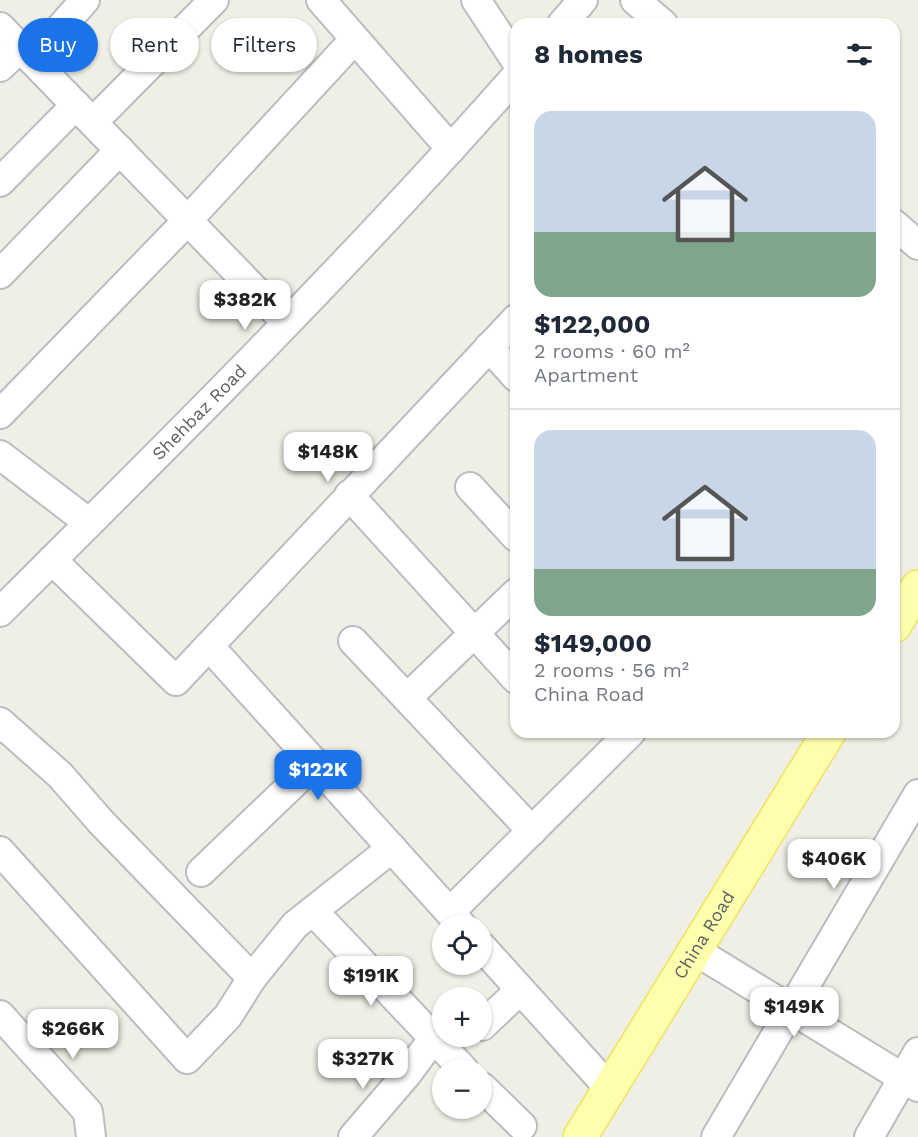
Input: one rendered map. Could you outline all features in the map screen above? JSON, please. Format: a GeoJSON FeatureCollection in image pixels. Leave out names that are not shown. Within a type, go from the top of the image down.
{"type":"FeatureCollection","features":[{"type":"Feature","properties":{"kind":"main road"},"geometry":{"type":"LineString","coordinates":[[900,616],[918,587]]}},
{"type":"Feature","properties":{"kind":"main road","name":"China Road"},"geometry":{"type":"LineString","coordinates":[[580,1137],[825,738]]}},
{"type":"Feature","properties":{"kind":"street"},"geometry":{"type":"LineString","coordinates":[[66,18],[86,0]]}},
{"type":"Feature","properties":{"kind":"street"},"geometry":{"type":"LineString","coordinates":[[0,182],[84,113],[214,0]]}},
{"type":"Feature","properties":{"kind":"street"},"geometry":{"type":"LineString","coordinates":[[321,0],[452,149]]}},
{"type":"Feature","properties":{"kind":"street"},"geometry":{"type":"LineString","coordinates":[[476,0],[510,52]]}},
{"type":"Feature","properties":{"kind":"street"},"geometry":{"type":"LineString","coordinates":[[567,18],[583,0]]}},
{"type":"Feature","properties":{"kind":"street"},"geometry":{"type":"LineString","coordinates":[[635,0],[656,18]]}},
{"type":"Feature","properties":{"kind":"street"},"geometry":{"type":"LineString","coordinates":[[0,27],[18,46]]}},
{"type":"Feature","properties":{"kind":"street"},"geometry":{"type":"LineString","coordinates":[[0,414],[188,220],[354,40]]}},
{"type":"Feature","properties":{"kind":"street"},"geometry":{"type":"LineString","coordinates":[[0,68],[18,58]]}},
{"type":"Feature","properties":{"kind":"street"},"geometry":{"type":"LineString","coordinates":[[44,72],[286,322]]}},
{"type":"Feature","properties":{"kind":"street","name":"Shehbaz Road"},"geometry":{"type":"LineString","coordinates":[[0,612],[286,322],[452,149],[510,83]]}},
{"type":"Feature","properties":{"kind":"street"},"geometry":{"type":"LineString","coordinates":[[0,274],[120,150]]}},
{"type":"Feature","properties":{"kind":"street"},"geometry":{"type":"LineString","coordinates":[[900,229],[918,245]]}},
{"type":"Feature","properties":{"kind":"street"},"geometry":{"type":"LineString","coordinates":[[52,560],[176,681],[510,325]]}},
{"type":"Feature","properties":{"kind":"street"},"geometry":{"type":"LineString","coordinates":[[489,347],[510,370]]}},
{"type":"Feature","properties":{"kind":"street"},"geometry":{"type":"LineString","coordinates":[[0,455],[88,522]]}},
{"type":"Feature","properties":{"kind":"street"},"geometry":{"type":"LineString","coordinates":[[470,487],[510,530]]}},
{"type":"Feature","properties":{"kind":"street"},"geometry":{"type":"LineString","coordinates":[[349,495],[510,673]]}},
{"type":"Feature","properties":{"kind":"street"},"geometry":{"type":"LineString","coordinates":[[407,698],[510,599]]}},
{"type":"Feature","properties":{"kind":"street"},"geometry":{"type":"LineString","coordinates":[[353,641],[532,831]]}},
{"type":"Feature","properties":{"kind":"street"},"geometry":{"type":"LineString","coordinates":[[209,646],[452,915]]}},
{"type":"Feature","properties":{"kind":"street"},"geometry":{"type":"LineString","coordinates":[[0,722],[60,775],[101,822],[252,978]]}},
{"type":"Feature","properties":{"kind":"street"},"geometry":{"type":"LineString","coordinates":[[459,915],[532,831],[626,738]]}},
{"type":"Feature","properties":{"kind":"street"},"geometry":{"type":"LineString","coordinates":[[201,872],[315,763]]}},
{"type":"Feature","properties":{"kind":"street"},"geometry":{"type":"LineString","coordinates":[[716,1137],[918,794]]}},
{"type":"Feature","properties":{"kind":"street"},"geometry":{"type":"LineString","coordinates":[[0,851],[187,1059],[228,1016],[252,978],[295,925],[392,848]]}},
{"type":"Feature","properties":{"kind":"street"},"geometry":{"type":"LineString","coordinates":[[313,911],[449,1055],[407,1074],[353,1137]]}},
{"type":"Feature","properties":{"kind":"street"},"geometry":{"type":"LineString","coordinates":[[694,950],[910,1082]]}},
{"type":"Feature","properties":{"kind":"street"},"geometry":{"type":"LineString","coordinates":[[492,958],[610,1089]]}},
{"type":"Feature","properties":{"kind":"street"},"geometry":{"type":"LineString","coordinates":[[492,1017],[520,990]]}},
{"type":"Feature","properties":{"kind":"street"},"geometry":{"type":"LineString","coordinates":[[0,1015],[88,1112],[91,1137]]}},
{"type":"Feature","properties":{"kind":"street"},"geometry":{"type":"LineString","coordinates":[[869,1137],[910,1082],[918,1052]]}},
{"type":"Feature","properties":{"kind":"street"},"geometry":{"type":"LineString","coordinates":[[492,1097],[522,1126]]}}]}
